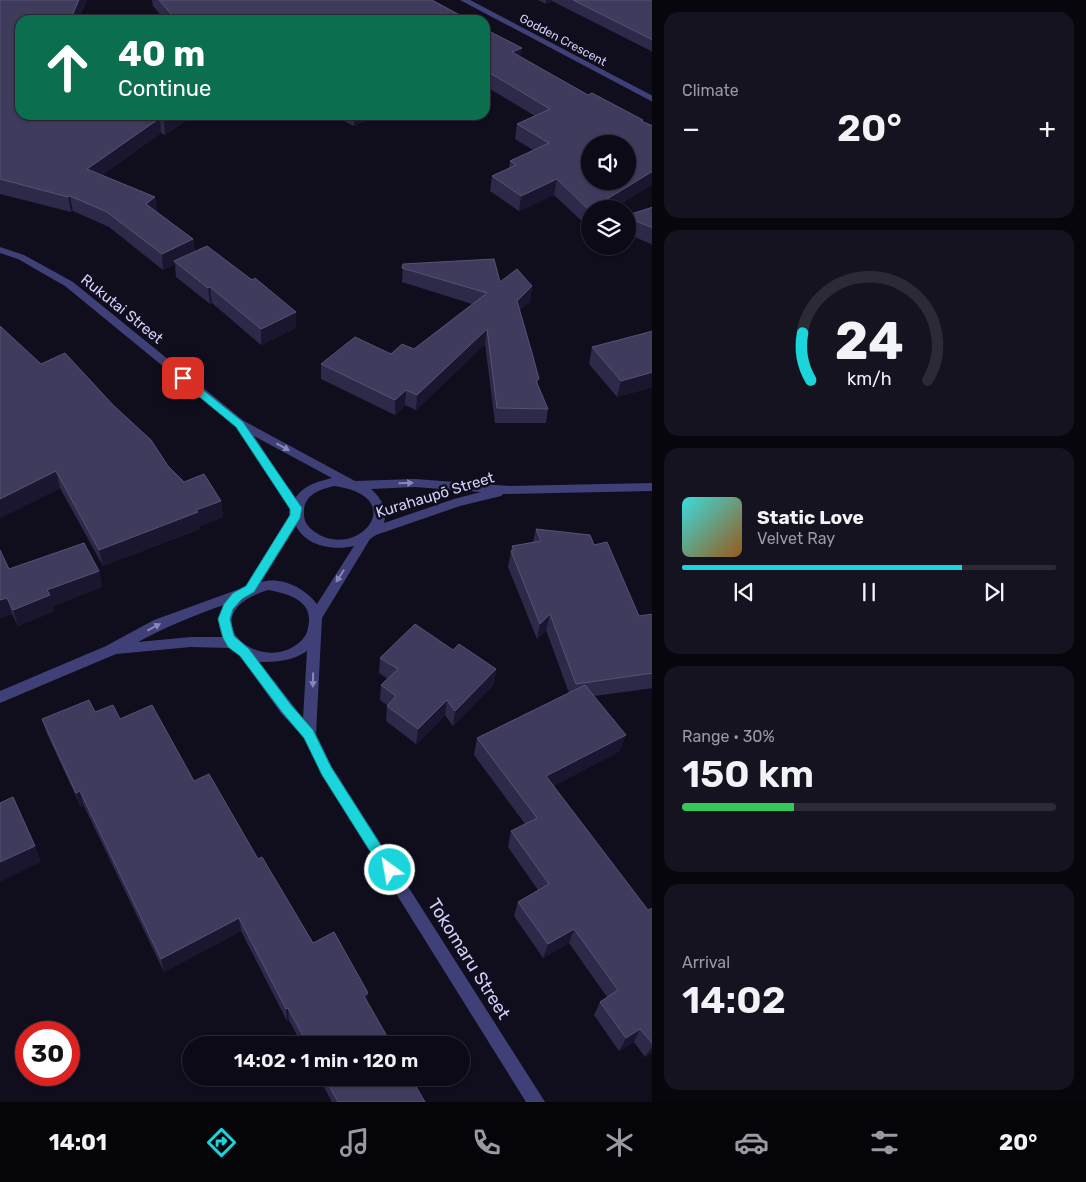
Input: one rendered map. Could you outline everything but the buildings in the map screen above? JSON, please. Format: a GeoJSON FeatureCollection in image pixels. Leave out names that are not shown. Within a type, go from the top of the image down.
{"type":"FeatureCollection","features":[{"type":"Feature","properties":{"kind":"street","name":"Godden Crescent"},"geometry":{"type":"LineString","coordinates":[[464,0],[652,100]]}},
{"type":"Feature","properties":{"kind":"street","name":"Rukutai Street"},"geometry":{"type":"LineString","coordinates":[[0,250],[21,257],[69,284],[240,424],[354,484]]}},
{"type":"Feature","properties":{"kind":"street","name":"Rukutai Street"},"geometry":{"type":"LineString","coordinates":[[240,424],[296,512]]}},
{"type":"Feature","properties":{"kind":"street"},"geometry":{"type":"LineString","coordinates":[[250,589],[296,512],[301,497],[312,488],[326,483],[354,484],[370,493],[378,503],[380,516],[369,534],[352,542],[326,543],[305,532],[300,527],[296,512]]}},
{"type":"Feature","properties":{"kind":"street","name":"Kurahaupō Street"},"geometry":{"type":"LineString","coordinates":[[354,484],[415,483],[509,490],[652,487]]}},
{"type":"Feature","properties":{"kind":"street","name":"Kurahaupō Street"},"geometry":{"type":"LineString","coordinates":[[316,617],[369,534],[458,502],[509,490]]}},
{"type":"Feature","properties":{"kind":"street"},"geometry":{"type":"LineString","coordinates":[[0,697],[111,650],[159,624],[190,611],[238,596],[250,589],[268,585],[293,589],[311,604],[316,617],[309,734]]}},
{"type":"Feature","properties":{"kind":"street"},"geometry":{"type":"LineString","coordinates":[[238,596],[228,607],[224,619],[226,632],[232,643],[244,652],[268,658],[293,653],[306,644],[314,631]]}},
{"type":"Feature","properties":{"kind":"street"},"geometry":{"type":"LineString","coordinates":[[111,650],[190,642],[232,643]]}},
{"type":"Feature","properties":{"kind":"street","name":"Tokomaru Street"},"geometry":{"type":"LineString","coordinates":[[244,652],[286,709],[309,734],[327,771],[536,1102]]}},
{"type":"Feature","properties":{"kind":"route"},"geometry":{"type":"LineString","coordinates":[[183,378],[240,424],[296,508],[296,515],[250,589],[238,596],[228,607],[224,626],[229,638],[232,643],[244,652],[286,709],[309,734],[327,771],[390,870]]}}]}
